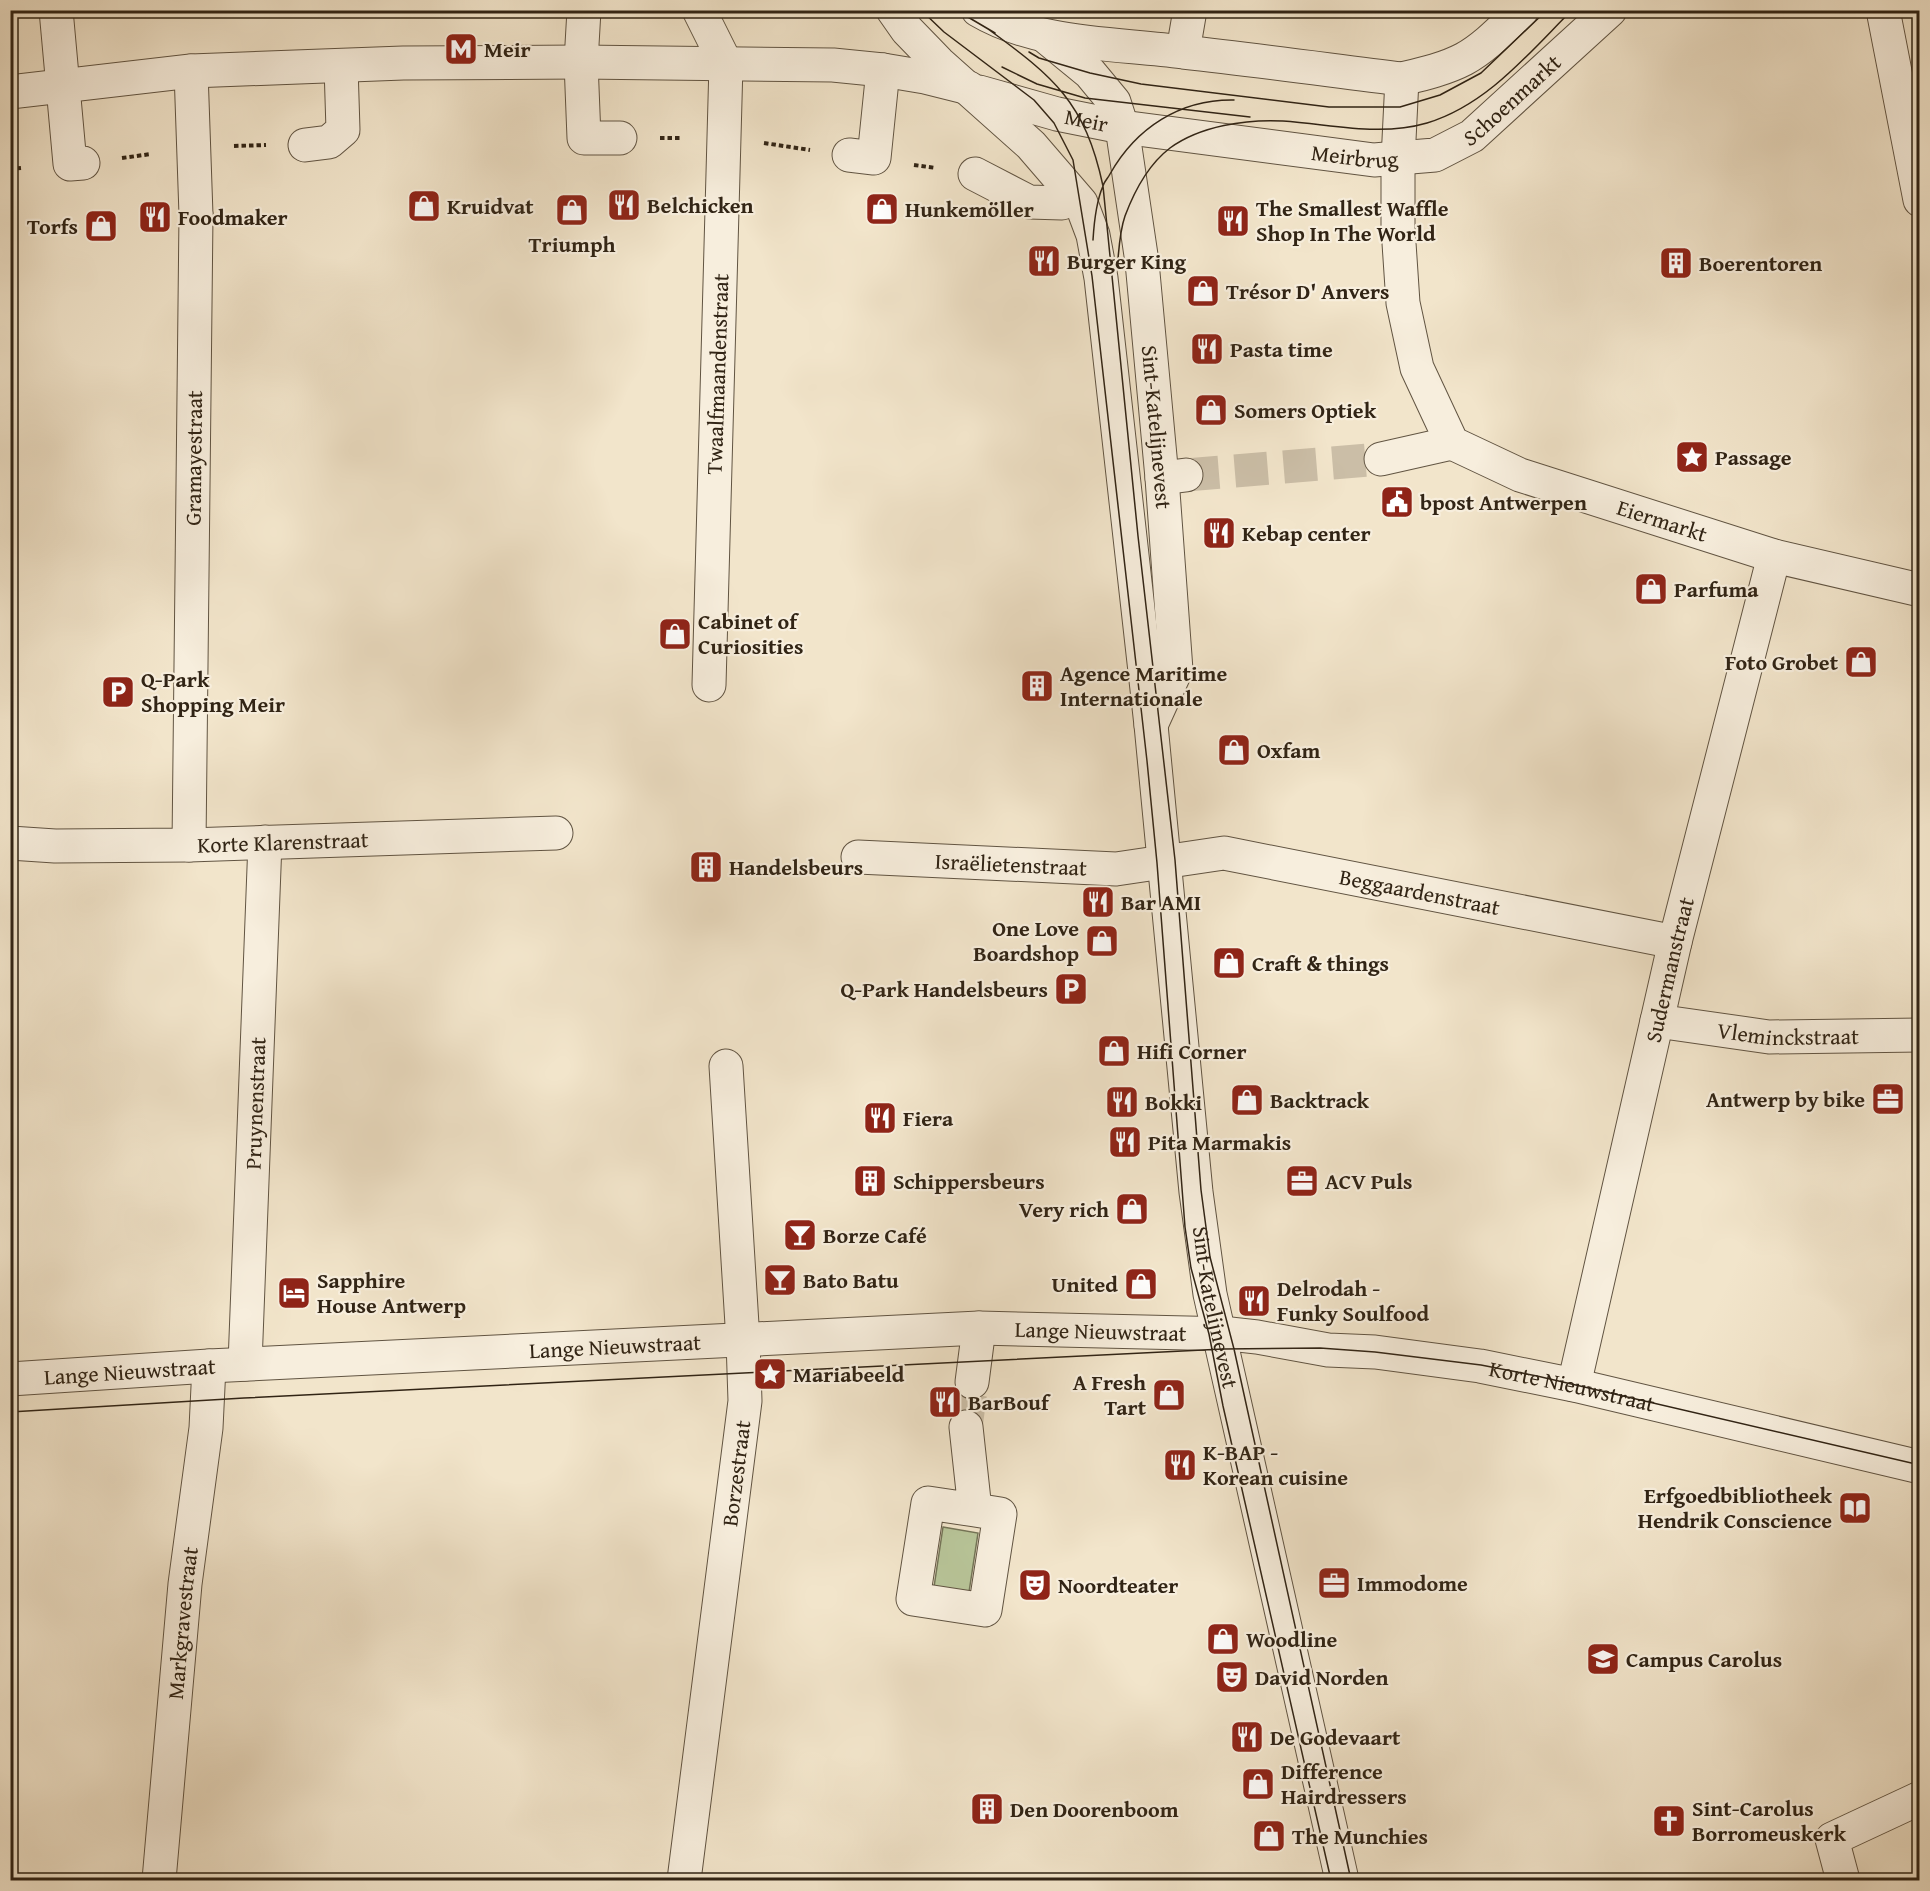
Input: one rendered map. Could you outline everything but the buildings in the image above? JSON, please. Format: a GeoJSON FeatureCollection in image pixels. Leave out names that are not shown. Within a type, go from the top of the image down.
{"type":"FeatureCollection","features":[{"type":"Feature","properties":{"kind":"street"},"geometry":{"type":"LineString","coordinates":[[56,10],[70,164],[83,163]]}},
{"type":"Feature","properties":{"kind":"street"},"geometry":{"type":"LineString","coordinates":[[584,10],[581,62],[584,138],[620,138]]}},
{"type":"Feature","properties":{"kind":"street"},"geometry":{"type":"LineString","coordinates":[[699,10],[726,64]]}},
{"type":"Feature","properties":{"kind":"street","name":"Meir"},"geometry":{"type":"LineString","coordinates":[[893,10],[907,30],[939,63],[1031,145],[1072,203]]}},
{"type":"Feature","properties":{"kind":"street","name":"Meir"},"geometry":{"type":"LineString","coordinates":[[978,10],[988,16],[1046,37],[1183,51]]}},
{"type":"Feature","properties":{"kind":"street"},"geometry":{"type":"LineString","coordinates":[[1190,10],[1183,51],[1402,79],[1435,71],[1465,58],[1495,36],[1522,10]]}},
{"type":"Feature","properties":{"kind":"street","name":"Schoenmarkt"},"geometry":{"type":"LineString","coordinates":[[1398,160],[1435,155],[1472,136],[1610,10]]}},
{"type":"Feature","properties":{"kind":"street"},"geometry":{"type":"LineString","coordinates":[[1883,10],[1920,200]]}},
{"type":"Feature","properties":{"kind":"street","name":"Meir"},"geometry":{"type":"LineString","coordinates":[[10,92],[191,71],[403,63],[581,62],[833,65],[925,76],[1057,114],[1122,127],[1114,102],[1090,73],[1046,37]]}},
{"type":"Feature","properties":{"kind":"street","name":"Twaalfmaandenstraat"},"geometry":{"type":"LineString","coordinates":[[709,685],[726,64]]}},
{"type":"Feature","properties":{"kind":"street"},"geometry":{"type":"LineString","coordinates":[[305,145],[328,142],[343,130],[341,66]]}},
{"type":"Feature","properties":{"kind":"street"},"geometry":{"type":"LineString","coordinates":[[849,155],[874,158],[883,70]]}},
{"type":"Feature","properties":{"kind":"street","name":"Gramayestraat"},"geometry":{"type":"LineString","coordinates":[[189,844],[196,215],[191,71]]}},
{"type":"Feature","properties":{"kind":"street","name":"Meirbrug"},"geometry":{"type":"LineString","coordinates":[[1122,127],[1374,160],[1398,160],[1402,79]]}},
{"type":"Feature","properties":{"kind":"street","name":"Sint-Katelijnevest"},"geometry":{"type":"LineString","coordinates":[[1122,127],[1174,476],[1176,670],[1151,725]]}},
{"type":"Feature","properties":{"kind":"street"},"geometry":{"type":"LineString","coordinates":[[1381,459],[1452,443],[1417,368],[1403,303],[1398,228],[1398,160]]}},
{"type":"Feature","properties":{"kind":"street"},"geometry":{"type":"LineString","coordinates":[[975,174],[1029,202],[1072,203]]}},
{"type":"Feature","properties":{"kind":"street","name":"Sint-Katelijnevest"},"geometry":{"type":"LineString","coordinates":[[1072,203],[1093,235],[1101,278],[1151,725],[1199,1228],[1210,1294],[1342,1881]]}},
{"type":"Feature","properties":{"kind":"street","name":"Eiermarkt"},"geometry":{"type":"LineString","coordinates":[[1452,443],[1520,475],[1774,556],[1920,590]]}},
{"type":"Feature","properties":{"kind":"street","name":"Sudermanstraat"},"geometry":{"type":"LineString","coordinates":[[1574,1385],[1675,942],[1774,556]]}},
{"type":"Feature","properties":{"kind":"street","name":"Korte Klarenstraat"},"geometry":{"type":"LineString","coordinates":[[10,843],[55,846],[189,844],[556,833]]}},
{"type":"Feature","properties":{"kind":"street","name":"Pruynenstraat"},"geometry":{"type":"LineString","coordinates":[[245,1364],[265,842]]}},
{"type":"Feature","properties":{"kind":"street","name":"Beggaardenstraat"},"geometry":{"type":"LineString","coordinates":[[1164,862],[1224,853],[1675,942]]}},
{"type":"Feature","properties":{"kind":"street","name":"Israëlietenstraat"},"geometry":{"type":"LineString","coordinates":[[858,857],[1116,868],[1164,862]]}},
{"type":"Feature","properties":{"kind":"street","name":"Vleminckstraat"},"geometry":{"type":"LineString","coordinates":[[1657,1021],[1769,1036],[1920,1035]]}},
{"type":"Feature","properties":{"kind":"street","name":"Borzestraat"},"geometry":{"type":"LineString","coordinates":[[684,1881],[745,1401],[726,1066]]}},
{"type":"Feature","properties":{"kind":"street"},"geometry":{"type":"LineString","coordinates":[[972,1382],[979,1328]]}},
{"type":"Feature","properties":{"kind":"street","name":"Lange Nieuwstraat"},"geometry":{"type":"LineString","coordinates":[[10,1379],[245,1364],[979,1328],[1219,1334]]}},
{"type":"Feature","properties":{"kind":"street","name":"Korte Nieuwstraat"},"geometry":{"type":"LineString","coordinates":[[1219,1334],[1257,1337],[1328,1350],[1375,1352],[1480,1366],[1574,1385],[1920,1467]]}},
{"type":"Feature","properties":{"kind":"street","name":"Markgravestraat"},"geometry":{"type":"LineString","coordinates":[[159,1881],[185,1584],[206,1428],[209,1366]]}},
{"type":"Feature","properties":{"kind":"street"},"geometry":{"type":"LineString","coordinates":[[966,1427],[975,1510]]}},
{"type":"Feature","properties":{"kind":"street"},"geometry":{"type":"LineString","coordinates":[[1843,1881],[1832,1839],[1920,1798]]}},
{"type":"Feature","properties":{"kind":"path"},"geometry":{"type":"LineString","coordinates":[[762,143],[849,155]]}},
{"type":"Feature","properties":{"kind":"path"},"geometry":{"type":"LineString","coordinates":[[10,169],[21,168]]}},
{"type":"Feature","properties":{"kind":"green space"},"geometry":{"type":"Polygon","coordinates":[[[943,1527],[978,1533],[969,1592],[934,1587],[943,1527]]]}},
{"type":"Feature","properties":{"kind":"tunnel"},"geometry":{"type":"LineString","coordinates":[[1186,475],[1381,459]]}},
{"type":"Feature","properties":{"kind":"tunnel"},"geometry":{"type":"LineString","coordinates":[[966,1427],[972,1382]]}},
{"type":"Feature","properties":{"kind":"tram line"},"geometry":{"type":"LineString","coordinates":[[921,10],[944,32],[1034,100],[1054,123],[1073,160],[1092,276],[1147,761],[1185,1227],[1191,1268],[1209,1334],[1223,1406],[1331,1880]]}},
{"type":"Feature","properties":{"kind":"tram line"},"geometry":{"type":"LineString","coordinates":[[956,10],[995,33]]}},
{"type":"Feature","properties":{"kind":"tram line"},"geometry":{"type":"LineString","coordinates":[[1029,52],[1039,58],[1090,73],[1141,84],[1329,107],[1400,107],[1440,95],[1481,73],[1547,10]]}},
{"type":"Feature","properties":{"kind":"tram line"},"geometry":{"type":"LineString","coordinates":[[1117,269],[1122,229],[1133,198],[1155,162],[1182,140],[1209,129],[1254,121],[1283,121],[1373,129],[1391,129],[1427,123],[1449,115],[1488,91],[1523,60],[1572,10]]}},
{"type":"Feature","properties":{"kind":"tram line"},"geometry":{"type":"LineString","coordinates":[[988,29],[1031,62],[1063,94],[1087,133],[1103,186],[1138,536],[1175,860],[1201,1190],[1210,1257],[1234,1349],[1351,1880]]}},
{"type":"Feature","properties":{"kind":"tram line"},"geometry":{"type":"LineString","coordinates":[[1002,67],[1037,84],[1085,98],[1250,117]]}},
{"type":"Feature","properties":{"kind":"tram line"},"geometry":{"type":"LineString","coordinates":[[1093,240],[1097,206],[1104,184],[1121,158],[1146,130],[1178,111],[1214,101],[1234,100]]}},
{"type":"Feature","properties":{"kind":"tram line"},"geometry":{"type":"LineString","coordinates":[[10,1412],[244,1398],[1223,1349],[1320,1348],[1481,1365],[1920,1465]]}},
{"type":"Feature","properties":{"kind":"place","name":"Meir"},"geometry":{"type":"Point","coordinates":[461,49]}},
{"type":"Feature","properties":{"kind":"place","name":"Belchicken"},"geometry":{"type":"Point","coordinates":[624,205]}},
{"type":"Feature","properties":{"kind":"place","name":"Kruidvat"},"geometry":{"type":"Point","coordinates":[424,206]}},
{"type":"Feature","properties":{"kind":"place","name":"Hunkemöller"},"geometry":{"type":"Point","coordinates":[882,209]}},
{"type":"Feature","properties":{"kind":"place","name":"Triumph"},"geometry":{"type":"Point","coordinates":[572,210]}},
{"type":"Feature","properties":{"kind":"place","name":"Foodmaker"},"geometry":{"type":"Point","coordinates":[155,217]}},
{"type":"Feature","properties":{"kind":"place","name":"The Smallest Waffle Shop In The World"},"geometry":{"type":"Point","coordinates":[1233,221]}},
{"type":"Feature","properties":{"kind":"place","name":"Torfs"},"geometry":{"type":"Point","coordinates":[101,226]}},
{"type":"Feature","properties":{"kind":"place","name":"Burger King"},"geometry":{"type":"Point","coordinates":[1044,261]}},
{"type":"Feature","properties":{"kind":"place","name":"Boerentoren"},"geometry":{"type":"Point","coordinates":[1676,263]}},
{"type":"Feature","properties":{"kind":"place","name":"Trésor D' Anvers"},"geometry":{"type":"Point","coordinates":[1203,291]}},
{"type":"Feature","properties":{"kind":"place","name":"Pasta time"},"geometry":{"type":"Point","coordinates":[1207,349]}},
{"type":"Feature","properties":{"kind":"place","name":"Somers Optiek"},"geometry":{"type":"Point","coordinates":[1211,410]}},
{"type":"Feature","properties":{"kind":"place","name":"Passage"},"geometry":{"type":"Point","coordinates":[1692,457]}},
{"type":"Feature","properties":{"kind":"place","name":"bpost Antwerpen"},"geometry":{"type":"Point","coordinates":[1397,502]}},
{"type":"Feature","properties":{"kind":"place","name":"Kebap center"},"geometry":{"type":"Point","coordinates":[1219,533]}},
{"type":"Feature","properties":{"kind":"place","name":"Parfuma"},"geometry":{"type":"Point","coordinates":[1651,589]}},
{"type":"Feature","properties":{"kind":"place","name":"Cabinet of Curiosities"},"geometry":{"type":"Point","coordinates":[675,634]}},
{"type":"Feature","properties":{"kind":"place","name":"Foto Grobet"},"geometry":{"type":"Point","coordinates":[1861,662]}},
{"type":"Feature","properties":{"kind":"place","name":"Agence Maritime Internationale"},"geometry":{"type":"Point","coordinates":[1037,686]}},
{"type":"Feature","properties":{"kind":"place","name":"Q-Park Shopping Meir"},"geometry":{"type":"Point","coordinates":[118,692]}},
{"type":"Feature","properties":{"kind":"place","name":"Oxfam"},"geometry":{"type":"Point","coordinates":[1234,750]}},
{"type":"Feature","properties":{"kind":"place","name":"Handelsbeurs"},"geometry":{"type":"Point","coordinates":[706,867]}},
{"type":"Feature","properties":{"kind":"place","name":"Bar AMI"},"geometry":{"type":"Point","coordinates":[1098,902]}},
{"type":"Feature","properties":{"kind":"place","name":"One Love Boardshop"},"geometry":{"type":"Point","coordinates":[1102,941]}},
{"type":"Feature","properties":{"kind":"place","name":"Craft & things"},"geometry":{"type":"Point","coordinates":[1229,963]}},
{"type":"Feature","properties":{"kind":"place","name":"Q-Park Handelsbeurs"},"geometry":{"type":"Point","coordinates":[1071,989]}},
{"type":"Feature","properties":{"kind":"place","name":"Hifi Corner"},"geometry":{"type":"Point","coordinates":[1114,1051]}},
{"type":"Feature","properties":{"kind":"place","name":"Antwerp by bike"},"geometry":{"type":"Point","coordinates":[1888,1099]}},
{"type":"Feature","properties":{"kind":"place","name":"Backtrack"},"geometry":{"type":"Point","coordinates":[1247,1100]}},
{"type":"Feature","properties":{"kind":"place","name":"Bokki"},"geometry":{"type":"Point","coordinates":[1122,1102]}},
{"type":"Feature","properties":{"kind":"place","name":"Fiera"},"geometry":{"type":"Point","coordinates":[880,1118]}},
{"type":"Feature","properties":{"kind":"place","name":"Pita Marmakis"},"geometry":{"type":"Point","coordinates":[1125,1142]}},
{"type":"Feature","properties":{"kind":"place","name":"Schippersbeurs"},"geometry":{"type":"Point","coordinates":[870,1181]}},
{"type":"Feature","properties":{"kind":"place","name":"ACV Puls"},"geometry":{"type":"Point","coordinates":[1302,1181]}},
{"type":"Feature","properties":{"kind":"place","name":"Very rich"},"geometry":{"type":"Point","coordinates":[1132,1209]}},
{"type":"Feature","properties":{"kind":"place","name":"Borze Café"},"geometry":{"type":"Point","coordinates":[800,1235]}},
{"type":"Feature","properties":{"kind":"place","name":"Bato Batu"},"geometry":{"type":"Point","coordinates":[780,1280]}},
{"type":"Feature","properties":{"kind":"place","name":"United"},"geometry":{"type":"Point","coordinates":[1141,1284]}},
{"type":"Feature","properties":{"kind":"place","name":"Sapphire House Antwerp"},"geometry":{"type":"Point","coordinates":[294,1293]}},
{"type":"Feature","properties":{"kind":"place","name":"Delrodah - Funky Soulfood"},"geometry":{"type":"Point","coordinates":[1254,1301]}},
{"type":"Feature","properties":{"kind":"place","name":"Mariabeeld"},"geometry":{"type":"Point","coordinates":[770,1374]}},
{"type":"Feature","properties":{"kind":"place","name":"A Fresh Tart"},"geometry":{"type":"Point","coordinates":[1169,1395]}},
{"type":"Feature","properties":{"kind":"place","name":"BarBouf"},"geometry":{"type":"Point","coordinates":[945,1402]}},
{"type":"Feature","properties":{"kind":"place","name":"K-BAP - Korean cuisine"},"geometry":{"type":"Point","coordinates":[1180,1465]}},
{"type":"Feature","properties":{"kind":"place","name":"Erfgoedbibliotheek Hendrik Conscience"},"geometry":{"type":"Point","coordinates":[1855,1508]}},
{"type":"Feature","properties":{"kind":"place","name":"Immodome"},"geometry":{"type":"Point","coordinates":[1334,1583]}},
{"type":"Feature","properties":{"kind":"place","name":"Noordteater"},"geometry":{"type":"Point","coordinates":[1035,1585]}},
{"type":"Feature","properties":{"kind":"place","name":"Woodline"},"geometry":{"type":"Point","coordinates":[1223,1639]}},
{"type":"Feature","properties":{"kind":"place","name":"Campus Carolus"},"geometry":{"type":"Point","coordinates":[1603,1659]}},
{"type":"Feature","properties":{"kind":"place","name":"David Norden"},"geometry":{"type":"Point","coordinates":[1232,1677]}},
{"type":"Feature","properties":{"kind":"place","name":"De Godevaart"},"geometry":{"type":"Point","coordinates":[1247,1737]}},
{"type":"Feature","properties":{"kind":"place","name":"Difference Hairdressers"},"geometry":{"type":"Point","coordinates":[1258,1784]}},
{"type":"Feature","properties":{"kind":"place","name":"Den Doorenboom"},"geometry":{"type":"Point","coordinates":[987,1809]}},
{"type":"Feature","properties":{"kind":"place","name":"Sint-Carolus Borromeuskerk"},"geometry":{"type":"Point","coordinates":[1669,1821]}},
{"type":"Feature","properties":{"kind":"place","name":"The Munchies"},"geometry":{"type":"Point","coordinates":[1269,1836]}}]}
